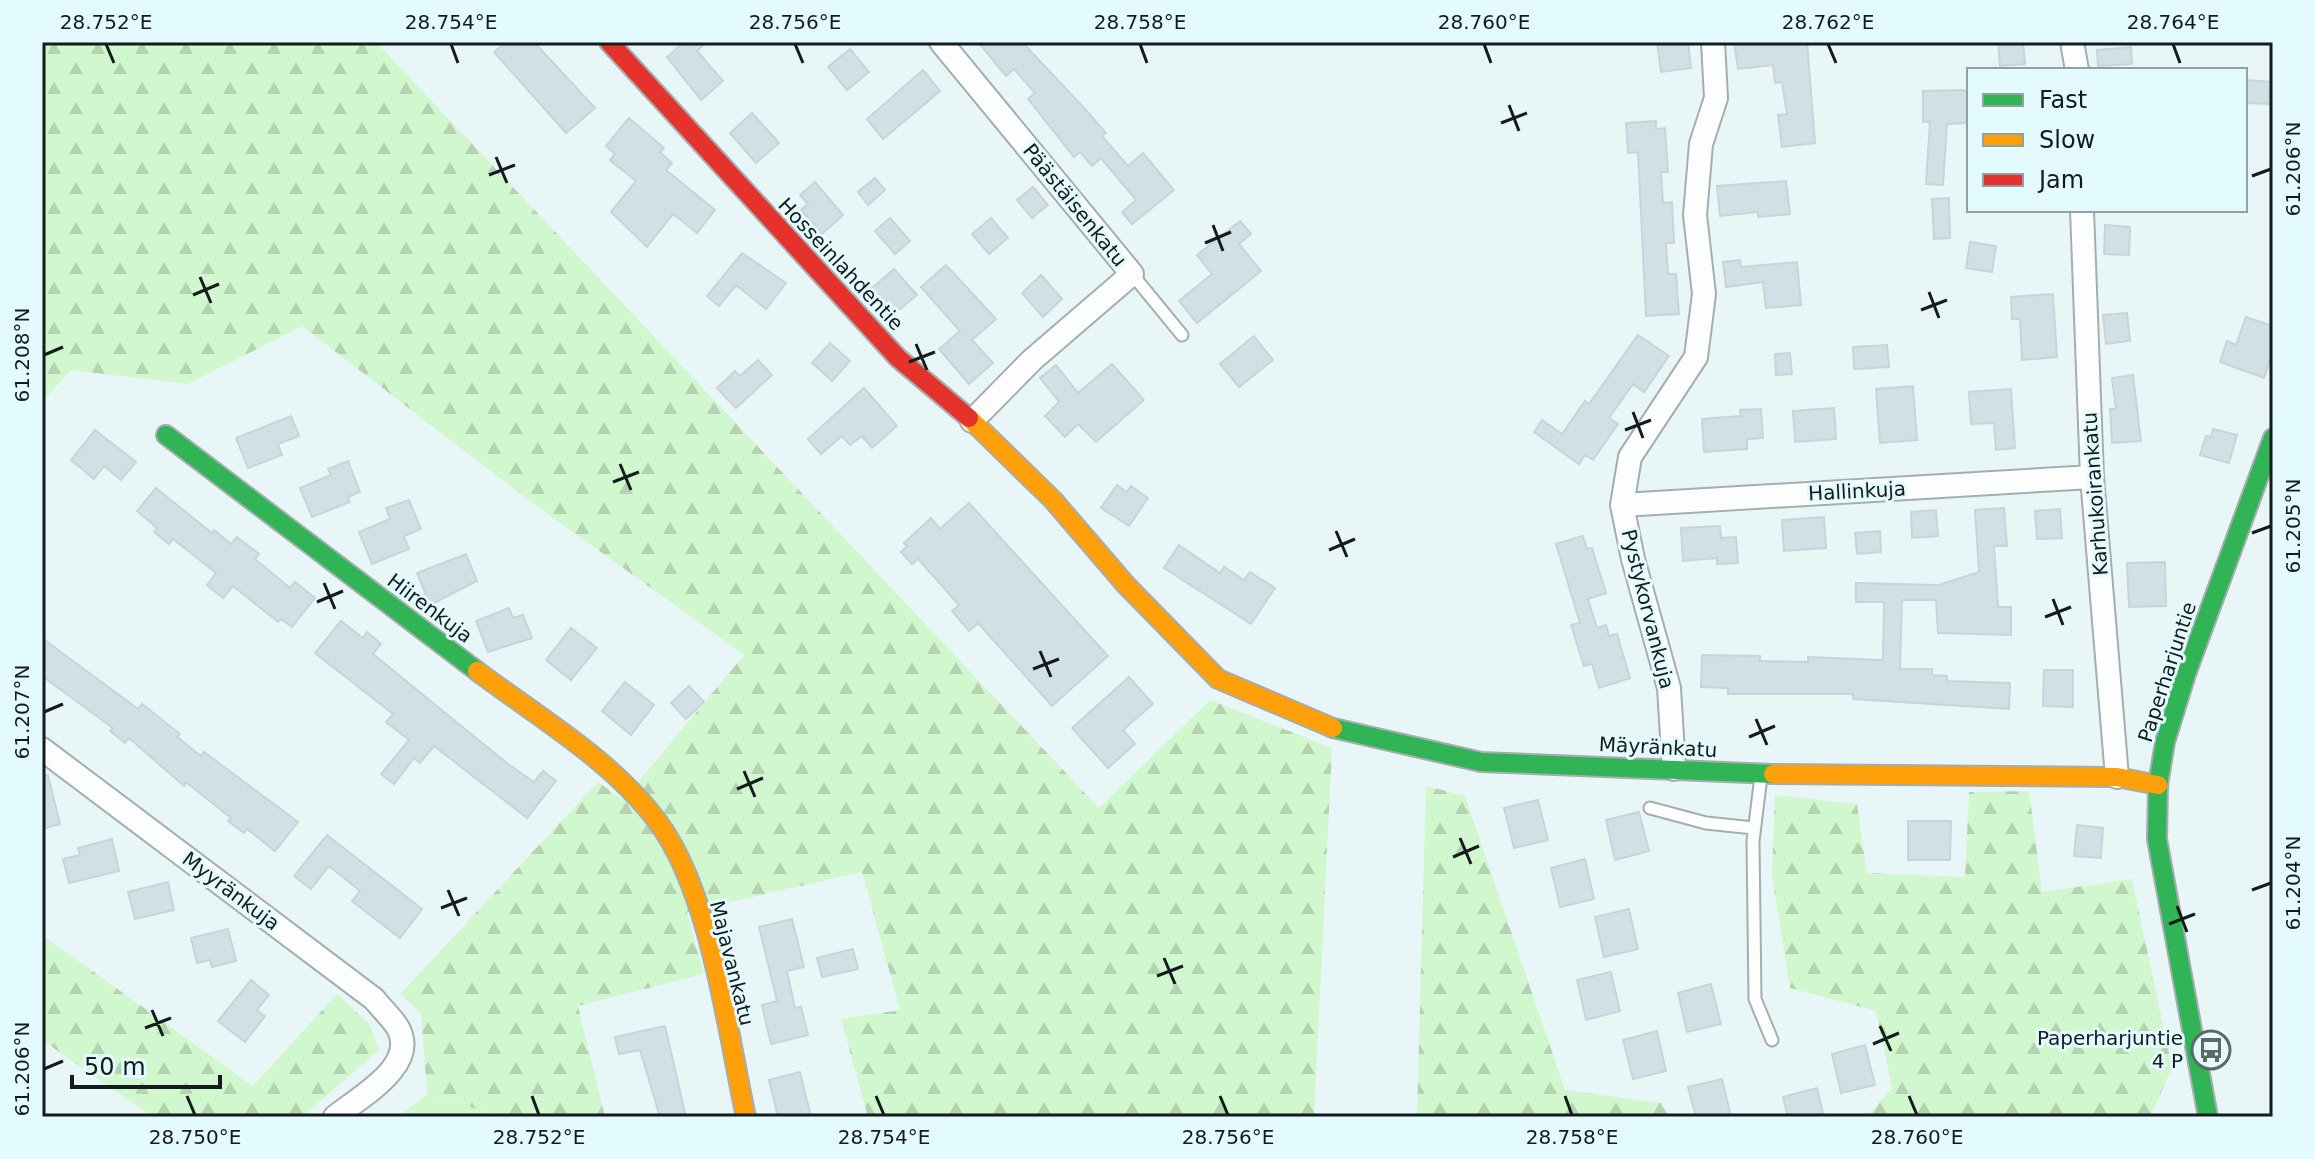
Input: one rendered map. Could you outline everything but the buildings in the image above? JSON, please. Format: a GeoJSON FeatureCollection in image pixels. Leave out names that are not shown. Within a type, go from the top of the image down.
{"type":"FeatureCollection","features":[{"type":"Feature","properties":{"kind":"street","name":"Hosseinlahdentie"},"geometry":{"type":"LineString","coordinates":[[609,42],[898,358],[972,421],[1053,500],[1126,585],[1218,679]]}},
{"type":"Feature","properties":{"kind":"street","name":"Päästäisenkatu"},"geometry":{"type":"LineString","coordinates":[[941,42],[1132,274],[1032,360],[972,421]]}},
{"type":"Feature","properties":{"kind":"street","name":"Pystykorvankuja"},"geometry":{"type":"LineString","coordinates":[[1674,769],[1669,688],[1633,559],[1622,505],[1630,457],[1696,357],[1704,294],[1695,215],[1701,144],[1716,98],[1713,42]]}},
{"type":"Feature","properties":{"kind":"street"},"geometry":{"type":"LineString","coordinates":[[2072,42],[2077,68]]}},
{"type":"Feature","properties":{"kind":"street","name":"Karhukoirankatu"},"geometry":{"type":"LineString","coordinates":[[2082,212],[2092,477],[2117,777]]}},
{"type":"Feature","properties":{"kind":"street","name":"Hiirenkuja"},"geometry":{"type":"LineString","coordinates":[[166,435],[614,774],[660,824]]}},
{"type":"Feature","properties":{"kind":"street","name":"Paperharjuntie"},"geometry":{"type":"LineString","coordinates":[[2208,1117],[2157,839],[2158,785],[2165,742],[2186,674],[2273,438]]}},
{"type":"Feature","properties":{"kind":"street","name":"Hallinkuja"},"geometry":{"type":"LineString","coordinates":[[1622,505],[2092,477]]}},
{"type":"Feature","properties":{"kind":"street","name":"Mäyränkatu"},"geometry":{"type":"LineString","coordinates":[[1218,679],[1333,728],[1481,762],[1761,774],[2117,777],[2158,785]]}},
{"type":"Feature","properties":{"kind":"street","name":"Myyränkuja"},"geometry":{"type":"LineString","coordinates":[[42,749],[374,999],[398,1028],[403,1046],[394,1069],[335,1117]]}},
{"type":"Feature","properties":{"kind":"street","name":"Majavankatu"},"geometry":{"type":"LineString","coordinates":[[660,824],[698,910],[746,1117]]}},
{"type":"Feature","properties":{"kind":"lane"},"geometry":{"type":"LineString","coordinates":[[1132,274],[1182,335]]}},
{"type":"Feature","properties":{"kind":"lane"},"geometry":{"type":"LineString","coordinates":[[1761,774],[1754,828],[1755,999],[1772,1040]]}},
{"type":"Feature","properties":{"kind":"lane"},"geometry":{"type":"LineString","coordinates":[[1650,808],[1706,823],[1754,828]]}},
{"type":"Feature","properties":{"kind":"green space"},"geometry":{"type":"Polygon","coordinates":[[[42,42],[376,42],[1099,808],[1210,700],[1332,748],[1314,1117],[868,1117],[841,1019],[900,1010],[862,872],[687,912],[704,974],[578,1006],[605,1117],[502,1117],[427,1094],[421,1013],[400,994],[598,782],[623,800],[744,655],[527,499],[302,326],[188,384],[71,370],[42,402],[42,42]]]}},
{"type":"Feature","properties":{"kind":"green space"},"geometry":{"type":"Polygon","coordinates":[[[1426,786],[1465,796],[1565,1090],[1661,1103],[1670,1117],[1417,1117],[1426,786]]]}},
{"type":"Feature","properties":{"kind":"green space"},"geometry":{"type":"Polygon","coordinates":[[[2029,791],[2042,892],[2132,879],[2172,1068],[2150,1117],[1867,1117],[1892,1088],[1876,1011],[1790,988],[1772,875],[1775,795],[1857,804],[1867,873],[1965,877],[1969,792],[2029,791]]]}},
{"type":"Feature","properties":{"kind":"green space"},"geometry":{"type":"Polygon","coordinates":[[[42,935],[253,1086],[337,994],[370,1025],[379,1050],[302,1117],[153,1117],[42,1040],[42,935]]]}},
{"type":"Feature","properties":{"kind":"green space"},"geometry":{"type":"Polygon","coordinates":[[[427,1094],[502,1117],[398,1117],[427,1094]]]}},
{"type":"Feature","properties":{"kind":"traffic: fast"},"geometry":{"type":"LineString","coordinates":[[166,435],[477,671]]}},
{"type":"Feature","properties":{"kind":"traffic: fast"},"geometry":{"type":"LineString","coordinates":[[2208,1117],[2157,839],[2158,785],[2165,742],[2186,674],[2273,438]]}},
{"type":"Feature","properties":{"kind":"traffic: fast"},"geometry":{"type":"LineString","coordinates":[[1333,728],[1481,762],[1773,774]]}},
{"type":"Feature","properties":{"kind":"traffic: slow"},"geometry":{"type":"LineString","coordinates":[[969,418],[1053,500],[1126,585],[1218,679],[1333,728]]}},
{"type":"Feature","properties":{"kind":"traffic: slow"},"geometry":{"type":"LineString","coordinates":[[477,671],[597,759],[658,822],[676,852],[704,924],[724,1004],[746,1117]]}},
{"type":"Feature","properties":{"kind":"traffic: slow"},"geometry":{"type":"LineString","coordinates":[[1773,774],[2117,777],[2158,785]]}},
{"type":"Feature","properties":{"kind":"traffic: jam"},"geometry":{"type":"LineString","coordinates":[[609,42],[898,358],[969,418]]}},
{"type":"Feature","properties":{"kind":"place","name":"Paperharjuntie 4 P"},"geometry":{"type":"Point","coordinates":[2211,1050]}}]}
